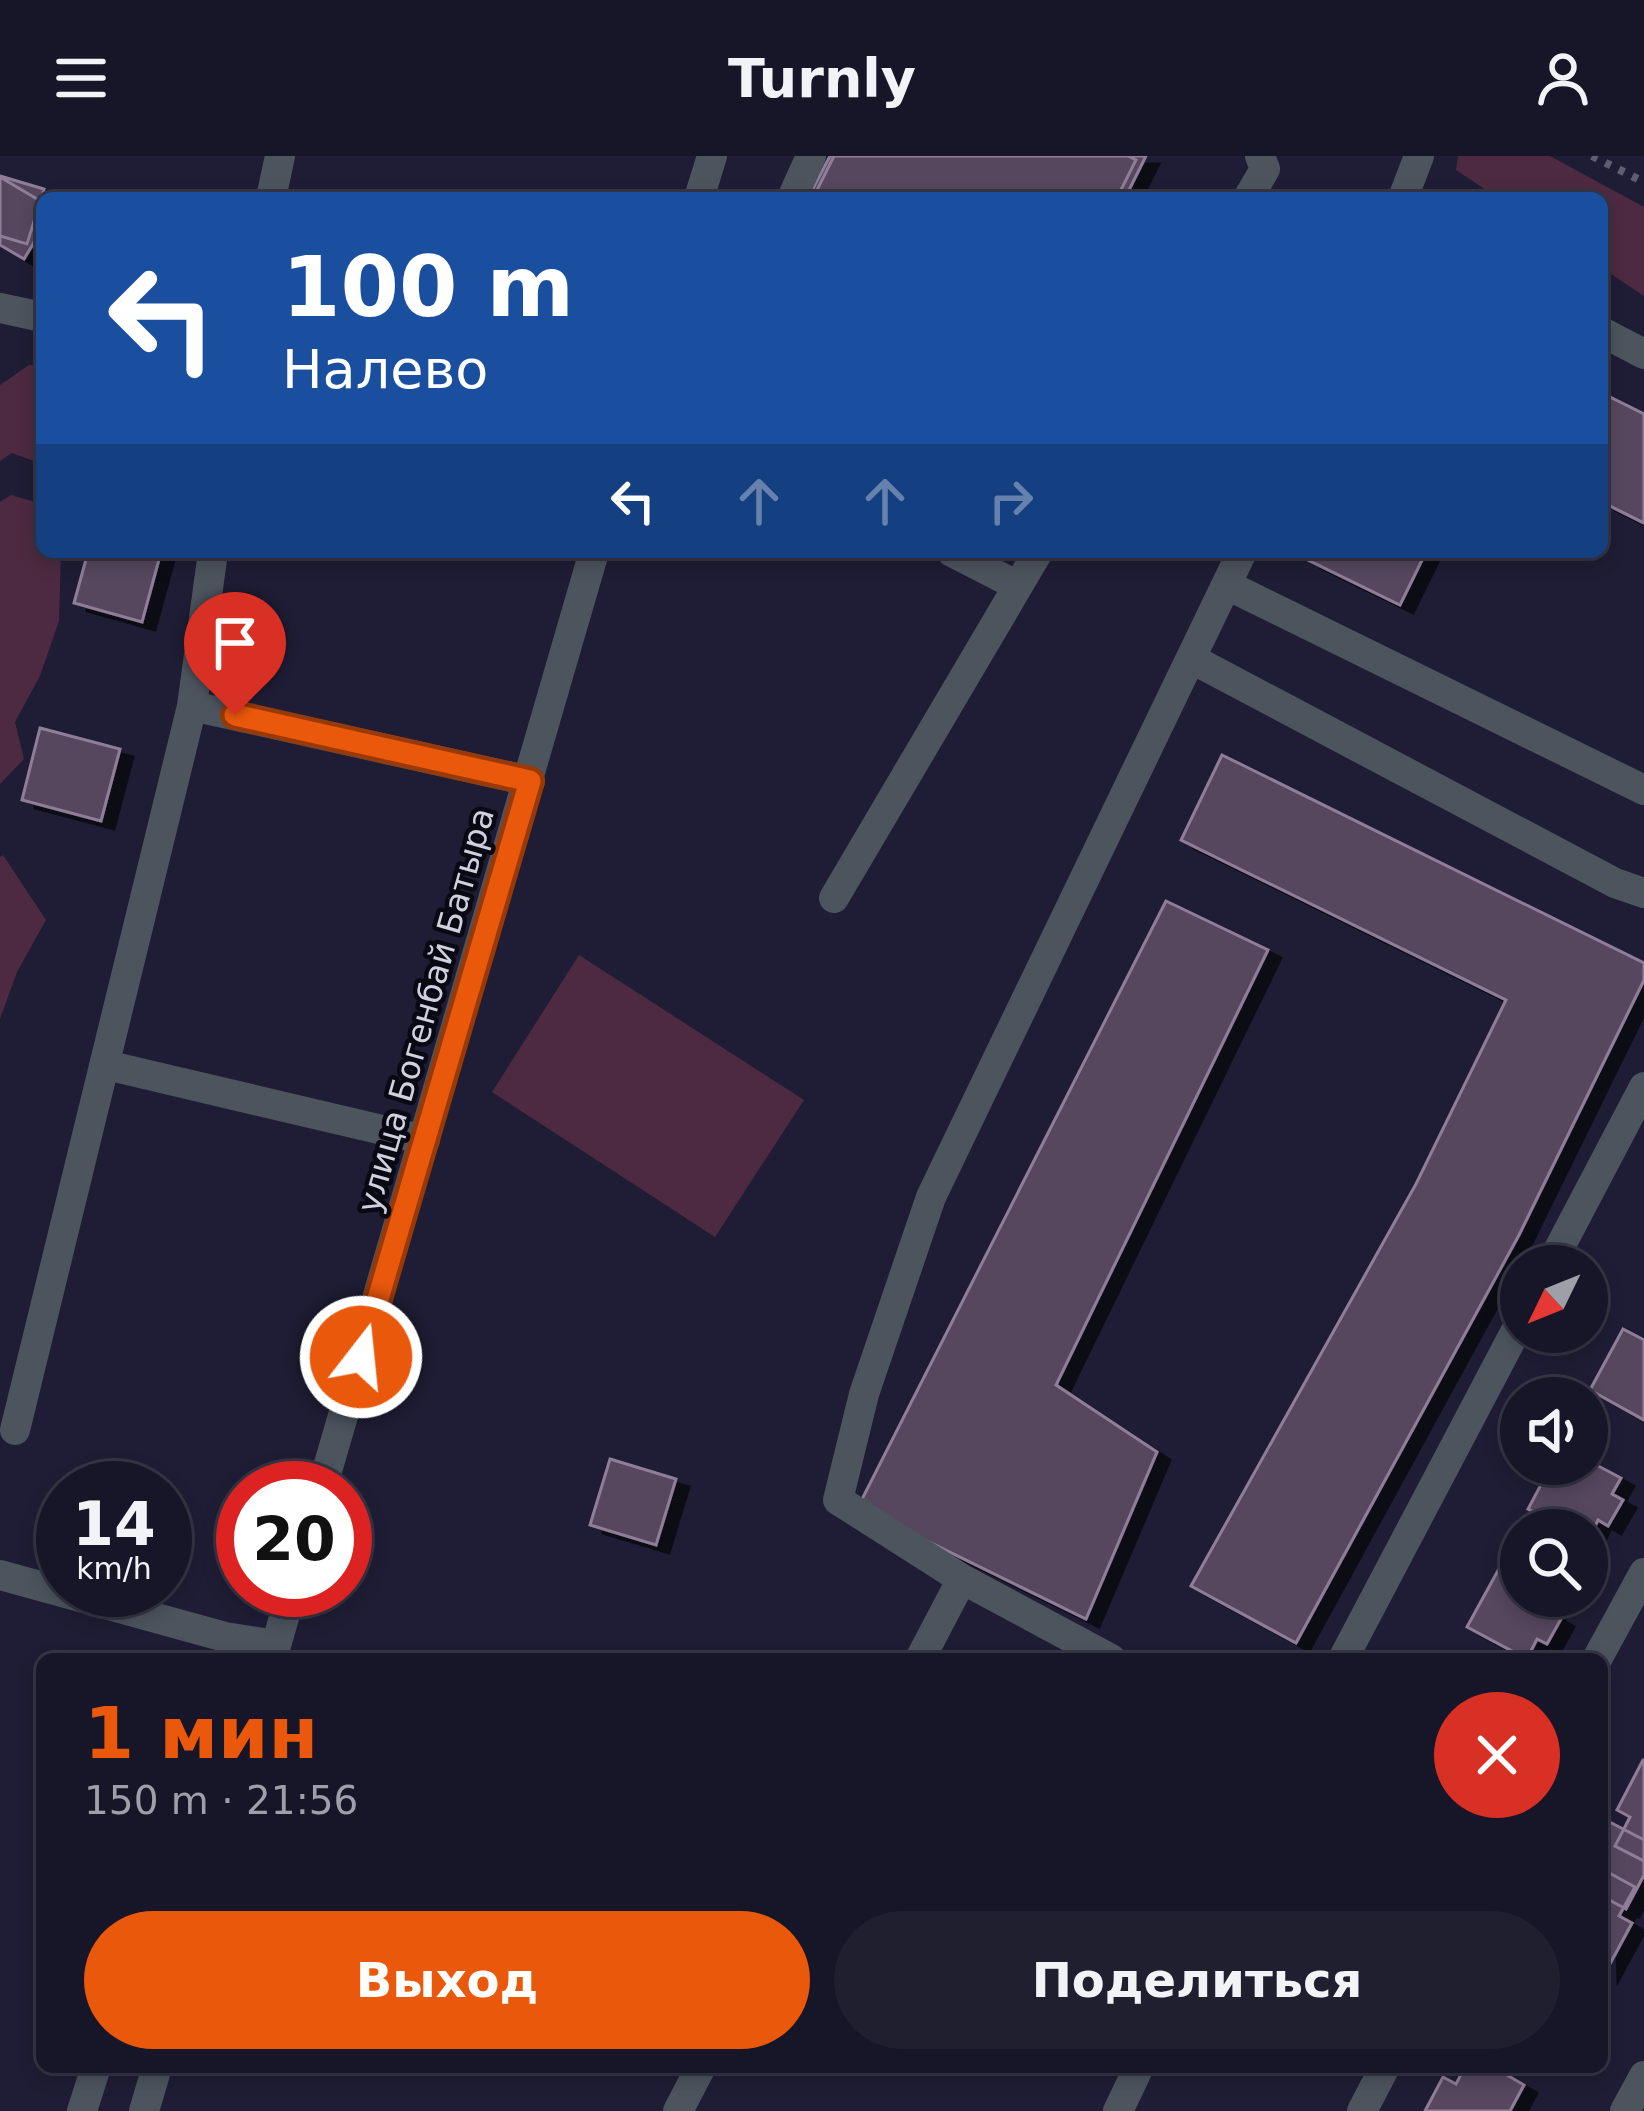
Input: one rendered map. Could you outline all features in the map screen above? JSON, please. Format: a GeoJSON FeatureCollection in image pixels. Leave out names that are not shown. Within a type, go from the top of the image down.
{"type":"FeatureCollection","features":[{"type":"Feature","properties":{"kind":"street"},"geometry":{"type":"LineString","coordinates":[[272,192],[280,156]]}},
{"type":"Feature","properties":{"kind":"street"},"geometry":{"type":"LineString","coordinates":[[701,192],[712,156]]}},
{"type":"Feature","properties":{"kind":"street"},"geometry":{"type":"LineString","coordinates":[[795,192],[811,156]]}},
{"type":"Feature","properties":{"kind":"street"},"geometry":{"type":"LineString","coordinates":[[1252,192],[1265,169],[1260,156]]}},
{"type":"Feature","properties":{"kind":"street"},"geometry":{"type":"LineString","coordinates":[[1405,192],[1419,156]]}},
{"type":"Feature","properties":{"kind":"street"},"geometry":{"type":"LineString","coordinates":[[0,308],[36,316]]}},
{"type":"Feature","properties":{"kind":"street"},"geometry":{"type":"LineString","coordinates":[[1608,335],[1644,354]]}},
{"type":"Feature","properties":{"kind":"street"},"geometry":{"type":"LineString","coordinates":[[15,1430],[192,706],[212,558]]}},
{"type":"Feature","properties":{"kind":"street","name":"улица Богенбай Батыра"},"geometry":{"type":"LineString","coordinates":[[330,1461],[592,558]]}},
{"type":"Feature","properties":{"kind":"street"},"geometry":{"type":"LineString","coordinates":[[964,558],[1018,586]]}},
{"type":"Feature","properties":{"kind":"street"},"geometry":{"type":"LineString","coordinates":[[834,898],[1034,558]]}},
{"type":"Feature","properties":{"kind":"street"},"geometry":{"type":"LineString","coordinates":[[1100,1653],[962,1579],[838,1500],[864,1394],[931,1197],[1239,558]]}},
{"type":"Feature","properties":{"kind":"street"},"geometry":{"type":"LineString","coordinates":[[1227,585],[1644,790]]}},
{"type":"Feature","properties":{"kind":"street"},"geometry":{"type":"LineString","coordinates":[[1192,659],[1615,883],[1644,893]]}},
{"type":"Feature","properties":{"kind":"street"},"geometry":{"type":"LineString","coordinates":[[192,706],[530,781]]}},
{"type":"Feature","properties":{"kind":"street"},"geometry":{"type":"LineString","coordinates":[[106,1065],[424,1139]]}},
{"type":"Feature","properties":{"kind":"street"},"geometry":{"type":"LineString","coordinates":[[1561,1245],[1644,1087]]}},
{"type":"Feature","properties":{"kind":"street"},"geometry":{"type":"LineString","coordinates":[[1346,1653],[1504,1353]]}},
{"type":"Feature","properties":{"kind":"street"},"geometry":{"type":"LineString","coordinates":[[1601,1653],[1644,1573]]}},
{"type":"Feature","properties":{"kind":"street"},"geometry":{"type":"LineString","coordinates":[[0,1575],[221,1648],[274,1652],[284,1617]]}},
{"type":"Feature","properties":{"kind":"street"},"geometry":{"type":"LineString","coordinates":[[923,1653],[962,1579]]}},
{"type":"Feature","properties":{"kind":"street"},"geometry":{"type":"LineString","coordinates":[[82,2111],[94,2073]]}},
{"type":"Feature","properties":{"kind":"street"},"geometry":{"type":"LineString","coordinates":[[145,2111],[155,2073]]}},
{"type":"Feature","properties":{"kind":"street"},"geometry":{"type":"LineString","coordinates":[[678,2111],[698,2073]]}},
{"type":"Feature","properties":{"kind":"street"},"geometry":{"type":"LineString","coordinates":[[1118,2111],[1136,2073]]}},
{"type":"Feature","properties":{"kind":"street"},"geometry":{"type":"LineString","coordinates":[[1362,2111],[1382,2073]]}},
{"type":"Feature","properties":{"kind":"street"},"geometry":{"type":"LineString","coordinates":[[1625,2111],[1644,2075]]}},
{"type":"Feature","properties":{"kind":"path"},"geometry":{"type":"LineString","coordinates":[[1592,156],[1644,182]]}},
{"type":"Feature","properties":{"kind":"shaded area"},"geometry":{"type":"Polygon","coordinates":[[[1458,156],[1550,156],[1644,207],[1644,296],[1608,272],[1608,192],[1489,192],[1456,170],[1458,156]]]}},
{"type":"Feature","properties":{"kind":"shaded area"},"geometry":{"type":"Polygon","coordinates":[[[36,365],[36,462],[12,453],[0,461],[0,385],[36,365]]]}},
{"type":"Feature","properties":{"kind":"shaded area"},"geometry":{"type":"Polygon","coordinates":[[[11,495],[36,502],[36,558],[61,558],[59,621],[40,676],[15,722],[24,759],[0,784],[0,502],[11,495]]]}},
{"type":"Feature","properties":{"kind":"shaded area"},"geometry":{"type":"Polygon","coordinates":[[[3,855],[46,920],[17,972],[0,1019],[0,857],[3,855]]]}},
{"type":"Feature","properties":{"kind":"shaded area"},"geometry":{"type":"Polygon","coordinates":[[[579,955],[804,1100],[715,1237],[492,1092],[579,955]]]}},
{"type":"Feature","properties":{"kind":"building"},"geometry":{"type":"Polygon","coordinates":[[[830,156],[1128,156],[1136,160],[1120,192],[811,192],[830,156]]]}},
{"type":"Feature","properties":{"kind":"building"},"geometry":{"type":"Polygon","coordinates":[[[834,156],[1146,156],[1128,192],[816,192],[834,156]]]}},
{"type":"Feature","properties":{"kind":"building"},"geometry":{"type":"Polygon","coordinates":[[[0,176],[44,189],[36,192],[36,215],[27,244],[0,236],[0,176]]]}},
{"type":"Feature","properties":{"kind":"building"},"geometry":{"type":"Polygon","coordinates":[[[0,177],[36,198],[36,239],[24,259],[0,245],[0,177]]]}},
{"type":"Feature","properties":{"kind":"building"},"geometry":{"type":"Polygon","coordinates":[[[1608,396],[1644,414],[1644,523],[1608,505],[1608,396]]]}},
{"type":"Feature","properties":{"kind":"building"},"geometry":{"type":"Polygon","coordinates":[[[86,558],[159,558],[142,622],[74,603],[86,558]]]}},
{"type":"Feature","properties":{"kind":"building"},"geometry":{"type":"Polygon","coordinates":[[[1309,558],[1423,558],[1400,605],[1309,558]]]}},
{"type":"Feature","properties":{"kind":"building"},"geometry":{"type":"Polygon","coordinates":[[[40,728],[120,749],[101,821],[22,800],[40,728]]]}},
{"type":"Feature","properties":{"kind":"building"},"geometry":{"type":"Polygon","coordinates":[[[1222,755],[1644,963],[1644,980],[1519,1235],[1514,1245],[1500,1245],[1500,1270],[1296,1643],[1191,1586],[1416,1184],[1506,1000],[1181,840],[1222,755]]]}},
{"type":"Feature","properties":{"kind":"building"},"geometry":{"type":"Polygon","coordinates":[[[1166,901],[1268,950],[1056,1385],[1157,1452],[1086,1619],[858,1507],[1166,901]]]}},
{"type":"Feature","properties":{"kind":"building"},"geometry":{"type":"Polygon","coordinates":[[[1623,1329],[1644,1340],[1644,1420],[1608,1400],[1608,1377],[1597,1377],[1623,1329]]]}},
{"type":"Feature","properties":{"kind":"building"},"geometry":{"type":"Polygon","coordinates":[[[610,1459],[676,1479],[656,1545],[590,1525],[610,1459]]]}},
{"type":"Feature","properties":{"kind":"building"},"geometry":{"type":"Polygon","coordinates":[[[1608,1471],[1621,1478],[1612,1494],[1623,1500],[1608,1526],[1608,1509],[1528,1509],[1541,1485],[1608,1485],[1608,1471]]]}},
{"type":"Feature","properties":{"kind":"building"},"geometry":{"type":"Polygon","coordinates":[[[1500,1567],[1500,1617],[1561,1619],[1547,1644],[1537,1639],[1530,1653],[1516,1653],[1467,1627],[1500,1567]]]}},
{"type":"Feature","properties":{"kind":"building"},"geometry":{"type":"Polygon","coordinates":[[[1644,1760],[1644,1861],[1615,1846],[1630,1817],[1617,1810],[1644,1760]]]}},
{"type":"Feature","properties":{"kind":"building"},"geometry":{"type":"Polygon","coordinates":[[[1608,1821],[1644,1840],[1644,1875],[1626,1909],[1608,1899],[1608,1821]]]}},
{"type":"Feature","properties":{"kind":"building"},"geometry":{"type":"Polygon","coordinates":[[[1608,1872],[1635,1887],[1619,1916],[1632,1923],[1608,1967],[1608,1872]]]}},
{"type":"Feature","properties":{"kind":"building"},"geometry":{"type":"Polygon","coordinates":[[[1462,2073],[1503,2073],[1524,2085],[1510,2111],[1425,2111],[1443,2077],[1456,2084],[1462,2073]]]}},
{"type":"Feature","properties":{"kind":"route"},"geometry":{"type":"LineString","coordinates":[[235,715],[530,781],[361,1357]]}}]}
